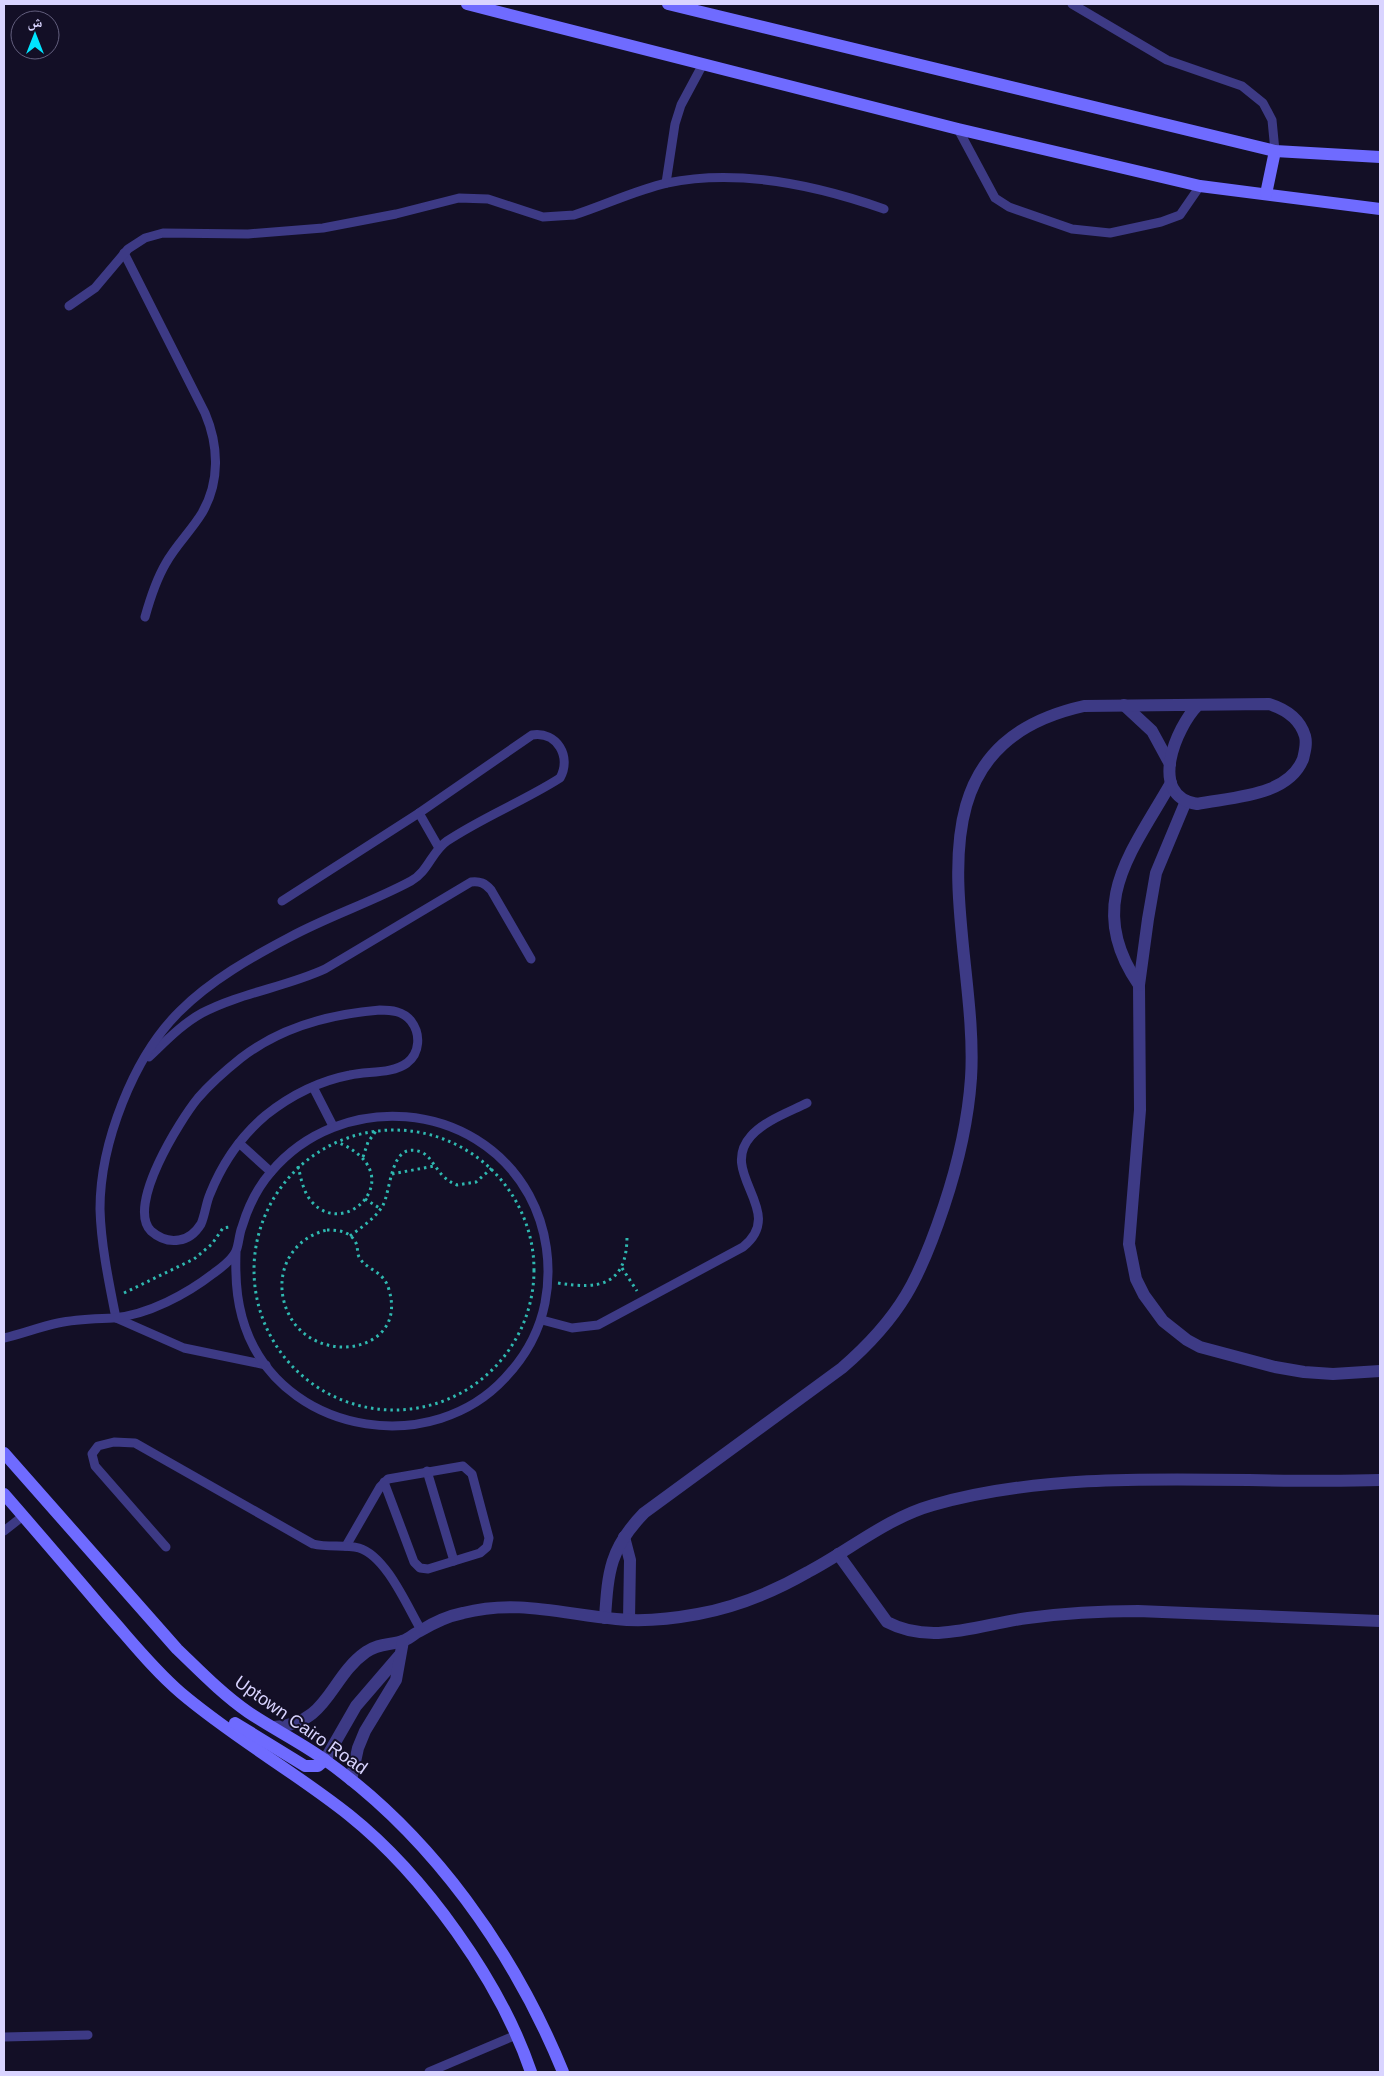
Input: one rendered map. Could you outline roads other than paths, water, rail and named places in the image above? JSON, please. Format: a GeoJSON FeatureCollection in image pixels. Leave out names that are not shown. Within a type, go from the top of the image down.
{"type":"FeatureCollection","features":[{"type":"Feature","properties":{"kind":"street"},"geometry":{"type":"LineString","coordinates":[[467,4],[492,7],[703,64],[958,129],[1200,186],[1380,209]]}},
{"type":"Feature","properties":{"kind":"street"},"geometry":{"type":"LineString","coordinates":[[668,4],[1275,151],[1380,157]]}},
{"type":"Feature","properties":{"kind":"street"},"geometry":{"type":"LineString","coordinates":[[1266,194],[1275,151]]}},
{"type":"Feature","properties":{"kind":"street"},"geometry":{"type":"LineString","coordinates":[[605,1618],[608,1574],[624,1537],[644,1513],[842,1368],[881,1331],[912,1287],[935,1238],[953,1180],[968,1113],[972,1045],[957,862],[960,826],[969,790],[989,760],[1009,740],[1031,724],[1066,710],[1084,706],[1242,705],[1260,702],[1278,706],[1293,717],[1304,733],[1306,742],[1302,761],[1297,770],[1290,777],[1272,788],[1197,804],[1186,801],[1171,784]]}},
{"type":"Feature","properties":{"kind":"street"},"geometry":{"type":"LineString","coordinates":[[1124,705],[1152,731],[1170,764]]}},
{"type":"Feature","properties":{"kind":"street"},"geometry":{"type":"LineString","coordinates":[[1139,985],[1118,945],[1114,916],[1117,886],[1128,856],[1171,784],[1170,764],[1178,733],[1198,705]]}},
{"type":"Feature","properties":{"kind":"street"},"geometry":{"type":"LineString","coordinates":[[1186,801],[1156,873],[1139,985],[1140,1110],[1129,1244],[1131,1262],[1144,1295],[1164,1321],[1186,1340],[1200,1347],[1246,1361],[1304,1372],[1333,1374],[1380,1372]]}},
{"type":"Feature","properties":{"kind":"street","name":"Uptown Cairo Road"},"geometry":{"type":"LineString","coordinates":[[4,1453],[177,1649],[230,1698],[325,1760],[351,1780],[422,1846],[510,1964],[543,2026],[563,2072]]}},
{"type":"Feature","properties":{"kind":"street"},"geometry":{"type":"LineString","coordinates":[[274,1727],[292,1725],[314,1713],[364,1653],[382,1644],[403,1641],[421,1630],[460,1614],[501,1606],[543,1608],[629,1620],[676,1618],[723,1608],[793,1580],[905,1514],[953,1499],[1008,1489],[1119,1480],[1380,1480]]}},
{"type":"Feature","properties":{"kind":"street"},"geometry":{"type":"LineString","coordinates":[[4,1494],[153,1666],[202,1710],[350,1816],[385,1847],[423,1886],[488,1979],[516,2035],[531,2072]]}},
{"type":"Feature","properties":{"kind":"street"},"geometry":{"type":"LineString","coordinates":[[624,1537],[630,1560],[629,1620]]}},
{"type":"Feature","properties":{"kind":"street"},"geometry":{"type":"LineString","coordinates":[[838,1554],[887,1622],[899,1629],[924,1634],[947,1633],[1027,1618],[1101,1612],[1138,1611],[1380,1621]]}},
{"type":"Feature","properties":{"kind":"street"},"geometry":{"type":"LineString","coordinates":[[202,1710],[233,1722],[305,1766],[318,1766],[325,1760],[356,1706],[396,1661],[403,1641]]}},
{"type":"Feature","properties":{"kind":"street"},"geometry":{"type":"LineString","coordinates":[[351,1780],[354,1764],[365,1732],[396,1680],[403,1641]]}},
{"type":"Feature","properties":{"kind":"lane"},"geometry":{"type":"LineString","coordinates":[[1072,4],[1167,60],[1242,86],[1263,103],[1272,120],[1275,151]]}},
{"type":"Feature","properties":{"kind":"lane"},"geometry":{"type":"LineString","coordinates":[[666,183],[675,124],[681,105],[703,64]]}},
{"type":"Feature","properties":{"kind":"lane"},"geometry":{"type":"LineString","coordinates":[[958,129],[996,198],[1008,207],[1072,229],[1110,232],[1161,222],[1180,215],[1200,186]]}},
{"type":"Feature","properties":{"kind":"lane"},"geometry":{"type":"LineString","coordinates":[[69,306],[95,288],[124,253],[145,238],[163,233],[248,234],[323,228],[396,214],[459,198],[488,199],[504,202],[516,209],[543,217],[574,215],[666,183],[729,178],[790,183],[845,196],[884,208]]}},
{"type":"Feature","properties":{"kind":"lane"},"geometry":{"type":"LineString","coordinates":[[124,253],[206,413],[216,452],[214,482],[209,498],[202,513],[166,564],[145,617]]}},
{"type":"Feature","properties":{"kind":"lane"},"geometry":{"type":"LineString","coordinates":[[116,1318],[100,1211],[102,1179],[107,1148],[116,1118],[162,1031],[181,1010],[227,974],[291,936],[414,880],[439,848],[455,836],[560,778],[566,760],[556,741],[549,736],[541,734],[532,735],[419,813],[282,900]]}},
{"type":"Feature","properties":{"kind":"lane"},"geometry":{"type":"LineString","coordinates":[[419,813],[439,848]]}},
{"type":"Feature","properties":{"kind":"lane"},"geometry":{"type":"LineString","coordinates":[[144,1062],[181,1027],[204,1012],[305,978],[325,969],[471,882],[478,881],[486,884],[491,890],[531,959]]}},
{"type":"Feature","properties":{"kind":"lane"},"geometry":{"type":"LineString","coordinates":[[391,1010],[405,1015],[415,1026],[417,1046],[414,1055],[407,1063],[388,1070],[349,1075],[313,1086],[265,1116],[239,1143],[215,1182],[201,1223],[193,1234],[182,1240],[169,1241],[157,1236],[148,1227],[143,1216],[144,1203],[164,1152],[197,1100],[243,1057],[279,1035],[338,1015],[391,1010]]}},
{"type":"Feature","properties":{"kind":"lane"},"geometry":{"type":"LineString","coordinates":[[313,1086],[333,1126]]}},
{"type":"Feature","properties":{"kind":"lane"},"geometry":{"type":"LineString","coordinates":[[542,1320],[572,1328],[598,1325],[644,1302],[743,1247],[753,1239],[759,1228],[760,1216],[741,1163],[745,1143],[760,1128],[807,1103]]}},
{"type":"Feature","properties":{"kind":"lane"},"geometry":{"type":"LineString","coordinates":[[375,1116],[417,1117],[458,1129],[481,1142],[501,1158],[529,1194],[545,1236],[549,1282],[542,1320],[522,1359],[493,1391],[456,1414],[414,1426],[370,1426],[328,1414],[294,1394],[266,1365],[250,1339],[240,1311],[235,1282],[236,1252],[240,1230],[252,1200],[270,1172],[299,1145],[333,1126],[375,1116]]}},
{"type":"Feature","properties":{"kind":"lane"},"geometry":{"type":"LineString","coordinates":[[239,1143],[270,1172]]}},
{"type":"Feature","properties":{"kind":"lane"},"geometry":{"type":"LineString","coordinates":[[4,1338],[66,1322],[116,1318],[148,1310],[214,1273],[236,1252]]}},
{"type":"Feature","properties":{"kind":"lane"},"geometry":{"type":"LineString","coordinates":[[116,1318],[184,1348],[266,1365]]}},
{"type":"Feature","properties":{"kind":"lane"},"geometry":{"type":"LineString","coordinates":[[4,1344],[18,1335]]}},
{"type":"Feature","properties":{"kind":"lane"},"geometry":{"type":"LineString","coordinates":[[166,1547],[95,1466],[92,1454],[98,1446],[106,1442],[135,1443],[313,1544],[330,1547],[346,1546],[361,1548],[380,1561],[421,1630]]}},
{"type":"Feature","properties":{"kind":"lane"},"geometry":{"type":"LineString","coordinates":[[346,1546],[384,1482],[393,1477],[463,1466],[472,1474],[488,1542],[480,1553],[428,1570],[416,1566],[384,1482]]}},
{"type":"Feature","properties":{"kind":"lane"},"geometry":{"type":"LineString","coordinates":[[428,1471],[454,1561]]}},
{"type":"Feature","properties":{"kind":"lane"},"geometry":{"type":"LineString","coordinates":[[4,1532],[23,1516]]}},
{"type":"Feature","properties":{"kind":"lane"},"geometry":{"type":"LineString","coordinates":[[4,2038],[88,2035]]}},
{"type":"Feature","properties":{"kind":"lane"},"geometry":{"type":"LineString","coordinates":[[429,2072],[516,2035]]}}]}
